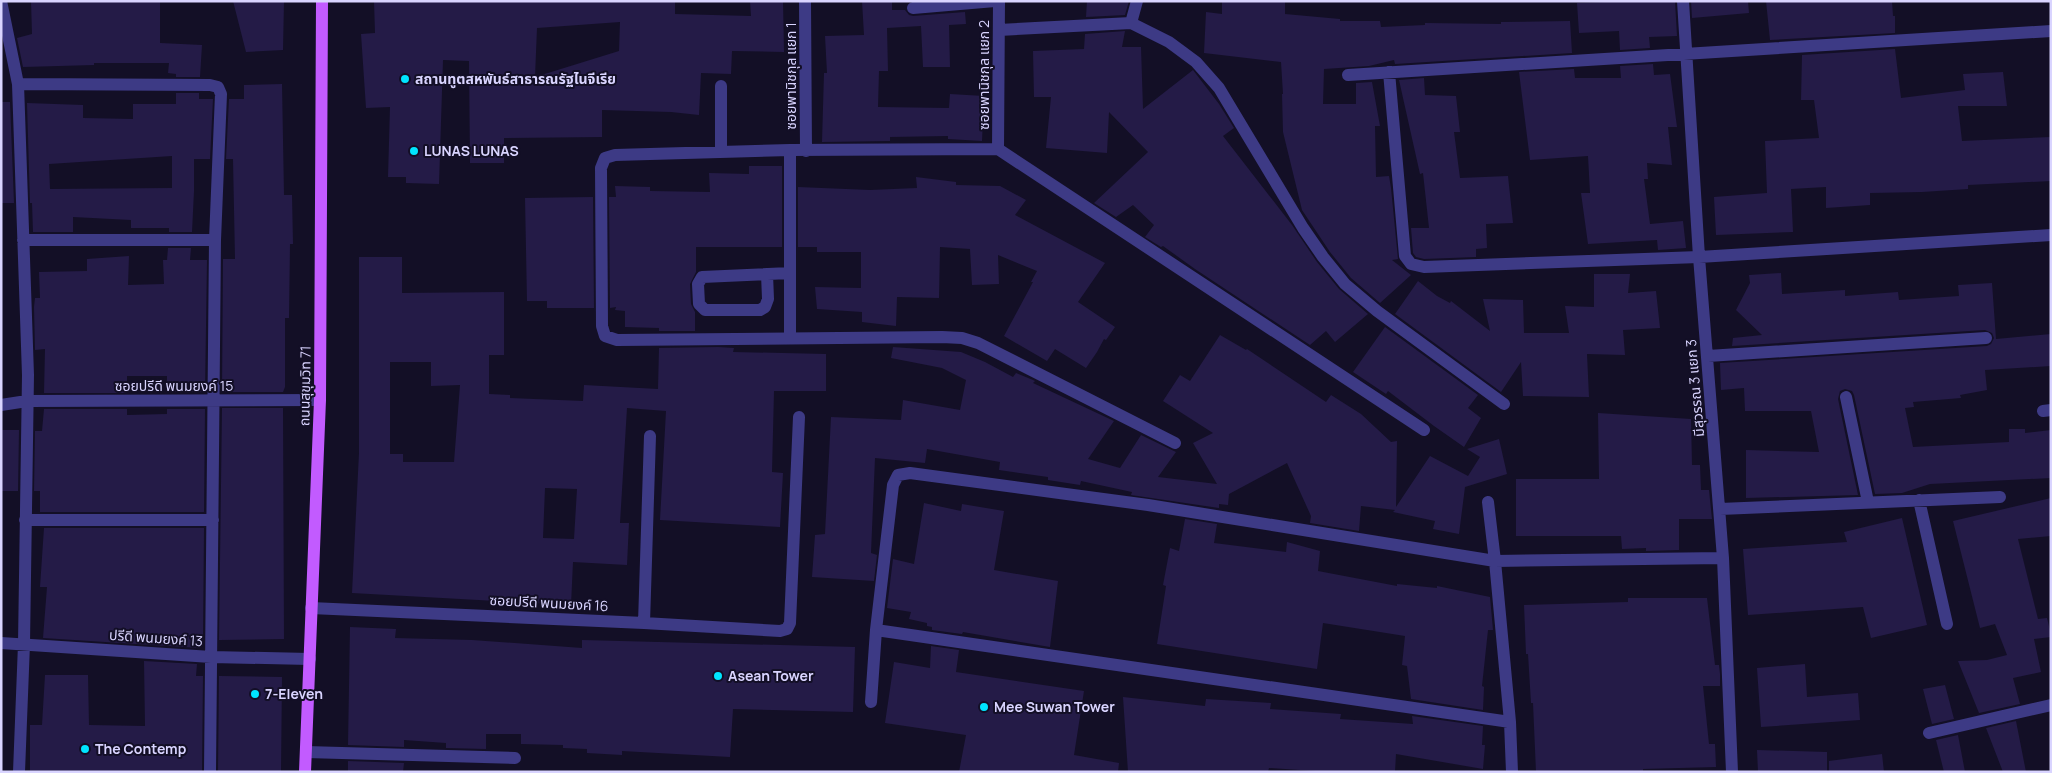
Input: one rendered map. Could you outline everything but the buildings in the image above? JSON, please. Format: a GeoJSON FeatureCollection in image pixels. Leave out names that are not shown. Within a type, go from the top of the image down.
{"type":"FeatureCollection","features":[{"type":"Feature","properties":{"kind":"main road","name":"ถนนสุขุมวิท 71"},"geometry":{"type":"LineString","coordinates":[[305,772],[310,659],[310,608],[320,400],[322,1]]}},
{"type":"Feature","properties":{"kind":"street"},"geometry":{"type":"LineString","coordinates":[[2,1],[18,84],[28,375],[24,644],[19,772]]}},
{"type":"Feature","properties":{"kind":"street","name":"ซอยพานิชกุล แยก 1"},"geometry":{"type":"LineString","coordinates":[[805,1],[806,151]]}},
{"type":"Feature","properties":{"kind":"street"},"geometry":{"type":"LineString","coordinates":[[913,8],[997,1]]}},
{"type":"Feature","properties":{"kind":"street","name":"ซอยพานิชกุล แยก 2"},"geometry":{"type":"LineString","coordinates":[[997,1],[999,30],[998,149]]}},
{"type":"Feature","properties":{"kind":"street"},"geometry":{"type":"LineString","coordinates":[[1131,23],[1137,1]]}},
{"type":"Feature","properties":{"kind":"street","name":"มีสุวรรณ 3 แยก 3"},"geometry":{"type":"LineString","coordinates":[[1683,1],[1699,257],[1720,509],[1732,772]]}},
{"type":"Feature","properties":{"kind":"street"},"geometry":{"type":"LineString","coordinates":[[999,30],[1131,23],[1169,42],[1196,62],[1219,88],[1303,228],[1345,284],[1377,311],[1504,404]]}},
{"type":"Feature","properties":{"kind":"street"},"geometry":{"type":"LineString","coordinates":[[1348,75],[2051,31]]}},
{"type":"Feature","properties":{"kind":"street"},"geometry":{"type":"LineString","coordinates":[[1389,72],[1405,256],[1411,264],[1424,267],[1699,257],[2051,235]]}},
{"type":"Feature","properties":{"kind":"street"},"geometry":{"type":"LineString","coordinates":[[18,84],[210,84],[218,86],[221,94],[214,240],[210,772]]}},
{"type":"Feature","properties":{"kind":"street"},"geometry":{"type":"LineString","coordinates":[[721,86],[721,152]]}},
{"type":"Feature","properties":{"kind":"street"},"geometry":{"type":"LineString","coordinates":[[1176,443],[978,343],[962,338],[617,340],[605,336],[602,326],[601,168],[605,158],[615,155],[790,150],[998,149],[1424,430]]}},
{"type":"Feature","properties":{"kind":"street"},"geometry":{"type":"LineString","coordinates":[[790,150],[790,338]]}},
{"type":"Feature","properties":{"kind":"street"},"geometry":{"type":"LineString","coordinates":[[23,240],[214,240]]}},
{"type":"Feature","properties":{"kind":"street"},"geometry":{"type":"LineString","coordinates":[[767,274],[768,298],[765,307],[760,310],[706,310],[700,304],[698,284],[702,277],[767,274],[790,273]]}},
{"type":"Feature","properties":{"kind":"street"},"geometry":{"type":"LineString","coordinates":[[1708,356],[1986,338]]}},
{"type":"Feature","properties":{"kind":"street"},"geometry":{"type":"LineString","coordinates":[[1846,397],[1868,502]]}},
{"type":"Feature","properties":{"kind":"street","name":"ซอยปรีดี พนมยงค์ 15"},"geometry":{"type":"LineString","coordinates":[[1,405],[27,401],[320,400]]}},
{"type":"Feature","properties":{"kind":"street","name":"ซอยปรีดี พนมยงค์ 16"},"geometry":{"type":"LineString","coordinates":[[310,608],[786,630],[790,623],[799,418]]}},
{"type":"Feature","properties":{"kind":"street"},"geometry":{"type":"LineString","coordinates":[[644,623],[650,436]]}},
{"type":"Feature","properties":{"kind":"street"},"geometry":{"type":"LineString","coordinates":[[871,702],[876,630],[893,485],[898,474],[910,472],[1148,506],[1495,561],[1723,558]]}},
{"type":"Feature","properties":{"kind":"street"},"geometry":{"type":"LineString","coordinates":[[1720,509],[2000,497]]}},
{"type":"Feature","properties":{"kind":"street"},"geometry":{"type":"LineString","coordinates":[[1919,500],[1947,624]]}},
{"type":"Feature","properties":{"kind":"street"},"geometry":{"type":"LineString","coordinates":[[1488,502],[1510,722],[1512,772]]}},
{"type":"Feature","properties":{"kind":"street"},"geometry":{"type":"LineString","coordinates":[[25,520],[213,520]]}},
{"type":"Feature","properties":{"kind":"street"},"geometry":{"type":"LineString","coordinates":[[876,630],[1510,722]]}},
{"type":"Feature","properties":{"kind":"street","name":"ปรีดี พนมยงค์ 13"},"geometry":{"type":"LineString","coordinates":[[1,643],[211,657],[310,659]]}},
{"type":"Feature","properties":{"kind":"street"},"geometry":{"type":"LineString","coordinates":[[1929,733],[2051,705]]}},
{"type":"Feature","properties":{"kind":"street"},"geometry":{"type":"LineString","coordinates":[[306,752],[515,758]]}},
{"type":"Feature","properties":{"kind":"place","name":"สถานทูตสหพันธ์สาธารณรัฐไนจีเรีย"},"geometry":{"type":"Point","coordinates":[405,79]}},
{"type":"Feature","properties":{"kind":"place","name":"LUNAS LUNAS"},"geometry":{"type":"Point","coordinates":[414,151]}},
{"type":"Feature","properties":{"kind":"place","name":"Asean Tower"},"geometry":{"type":"Point","coordinates":[718,676]}},
{"type":"Feature","properties":{"kind":"place","name":"7-Eleven"},"geometry":{"type":"Point","coordinates":[255,694]}},
{"type":"Feature","properties":{"kind":"place","name":"Mee Suwan Tower"},"geometry":{"type":"Point","coordinates":[984,707]}},
{"type":"Feature","properties":{"kind":"place","name":"The Contemp"},"geometry":{"type":"Point","coordinates":[85,749]}}]}
